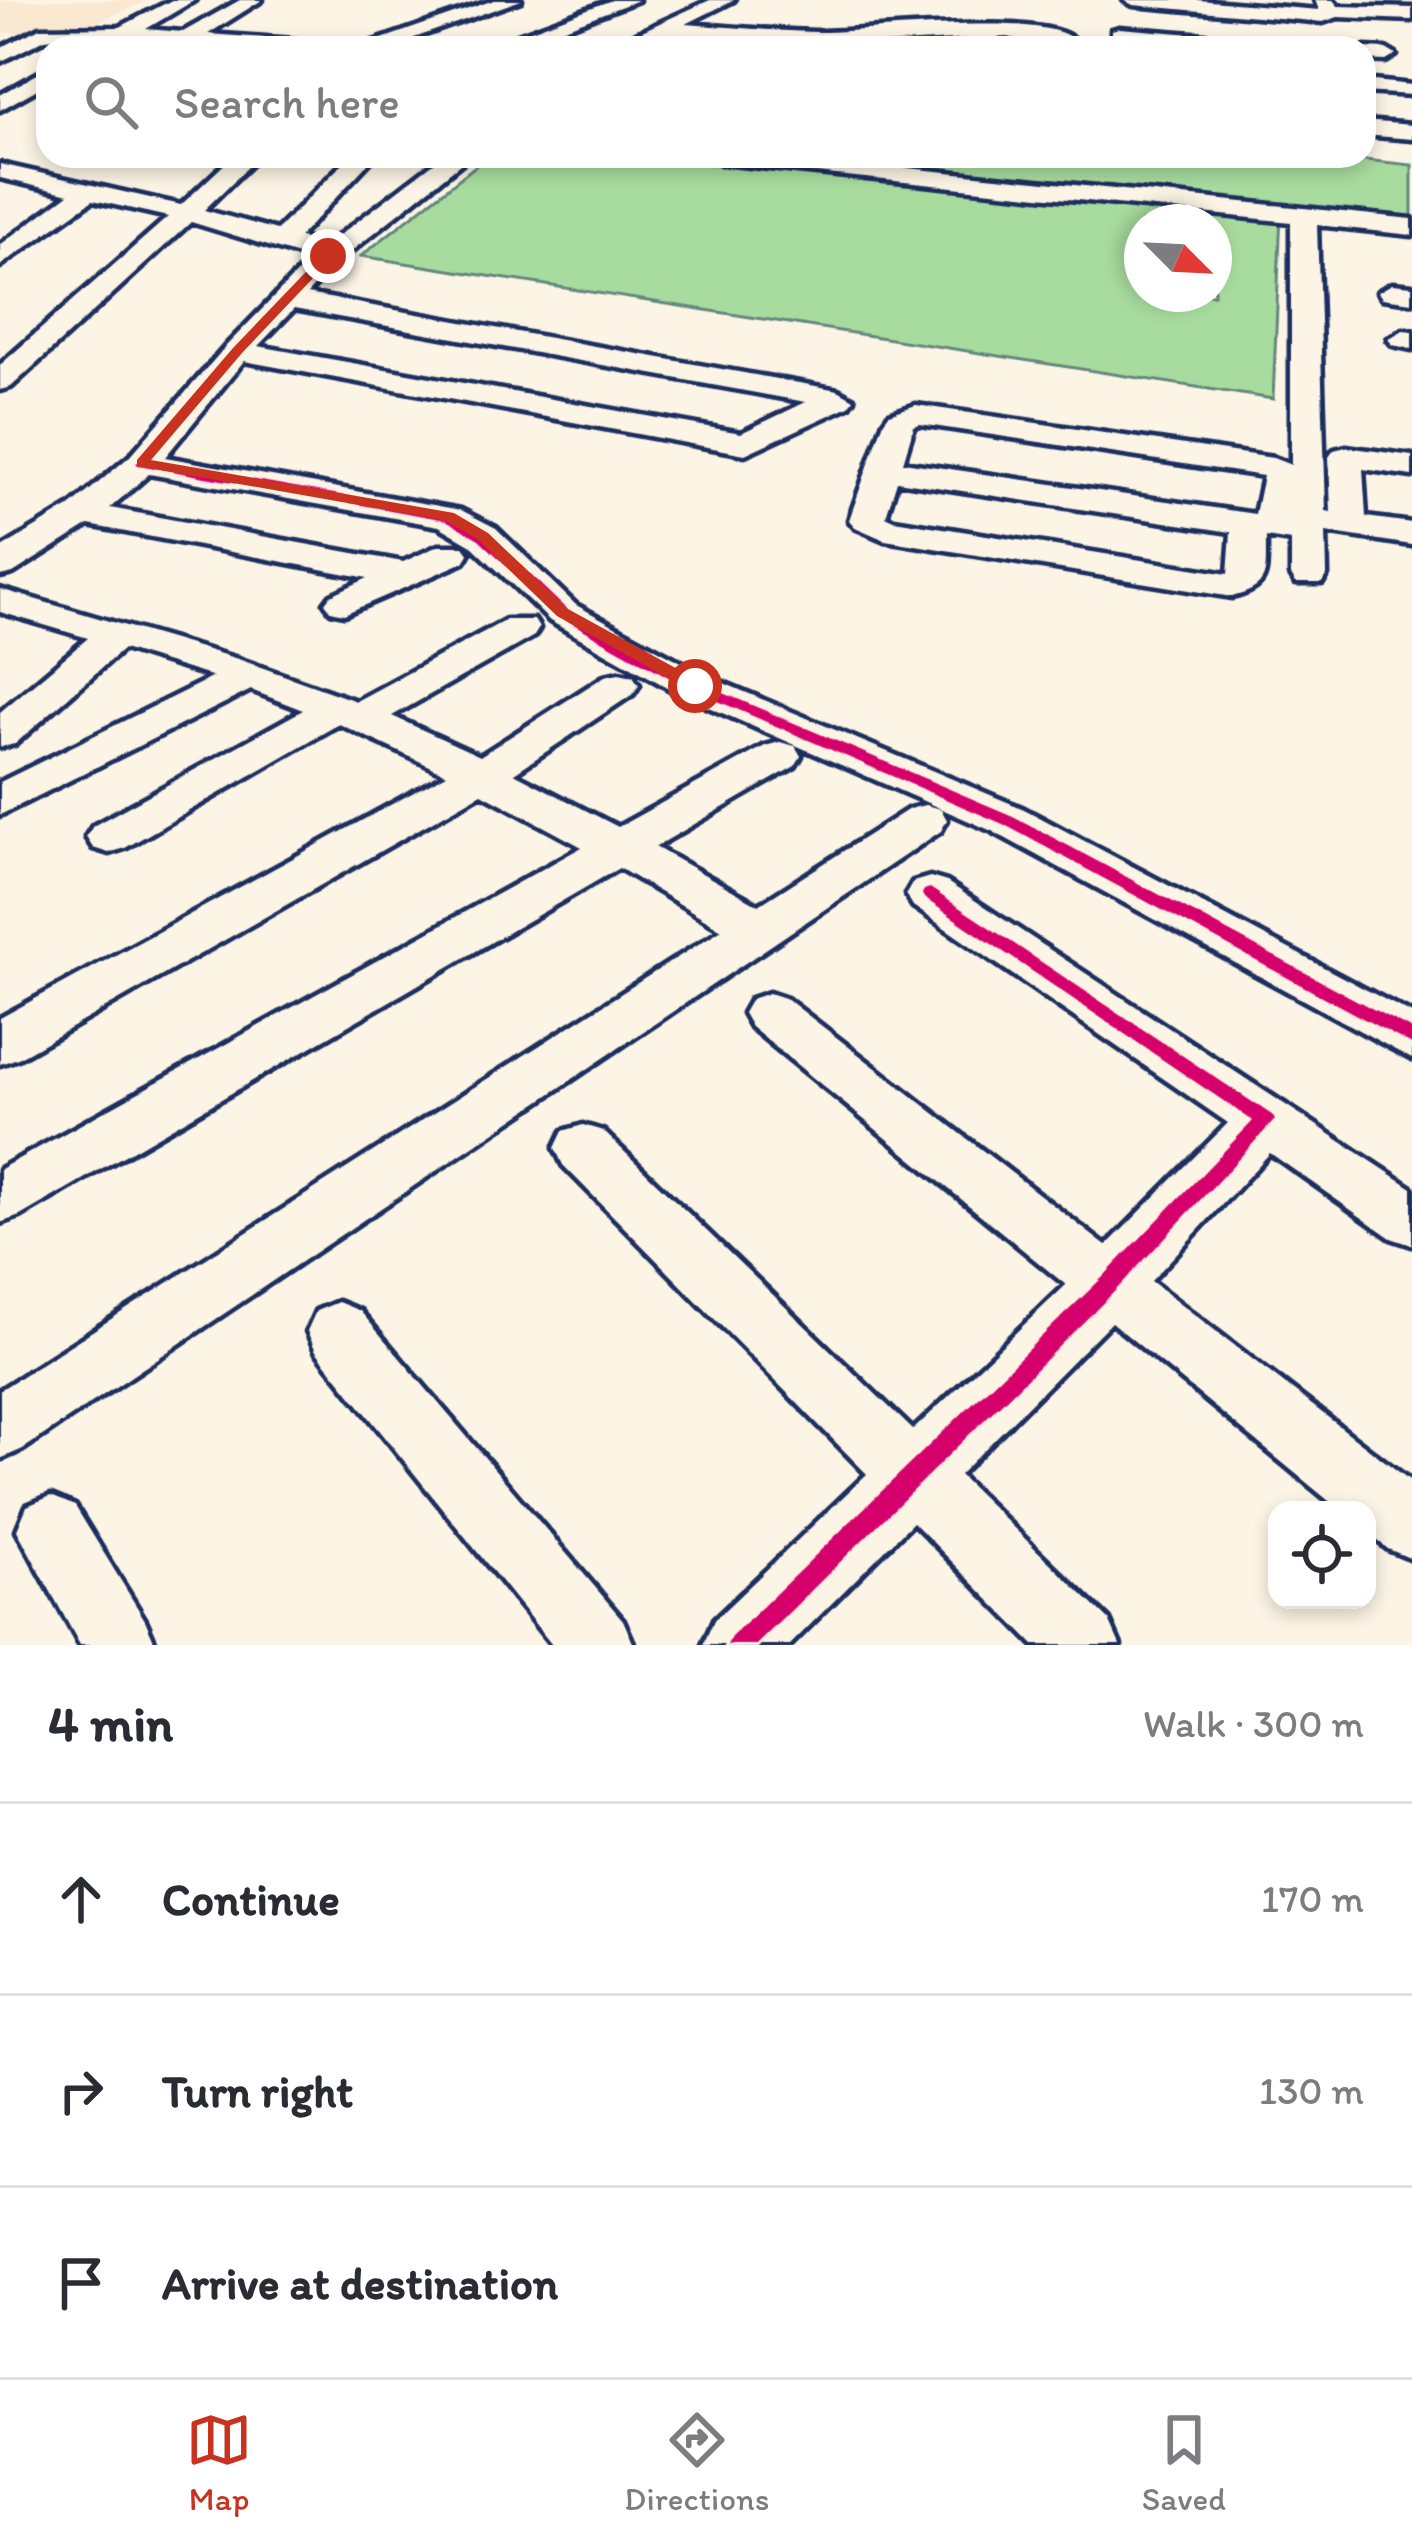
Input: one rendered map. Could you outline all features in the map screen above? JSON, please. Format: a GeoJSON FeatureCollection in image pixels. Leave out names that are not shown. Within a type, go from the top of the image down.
{"type":"FeatureCollection","features":[{"type":"Feature","properties":{"kind":"street"},"geometry":{"type":"LineString","coordinates":[[402,36],[512,0]]}},
{"type":"Feature","properties":{"kind":"street"},"geometry":{"type":"LineString","coordinates":[[527,36],[629,0]]}},
{"type":"Feature","properties":{"kind":"street"},"geometry":{"type":"LineString","coordinates":[[1118,36],[1133,0],[1184,13],[1244,10],[1274,36]]}},
{"type":"Feature","properties":{"kind":"street"},"geometry":{"type":"LineString","coordinates":[[113,36],[182,2],[244,4]]}},
{"type":"Feature","properties":{"kind":"street"},"geometry":{"type":"LineString","coordinates":[[189,36],[244,4]]}},
{"type":"Feature","properties":{"kind":"street"},"geometry":{"type":"LineString","coordinates":[[642,36],[726,4]]}},
{"type":"Feature","properties":{"kind":"street"},"geometry":{"type":"LineString","coordinates":[[1277,36],[1323,16],[1330,6],[1412,14]]}},
{"type":"Feature","properties":{"kind":"street"},"geometry":{"type":"LineString","coordinates":[[1232,32],[1244,10]]}},
{"type":"Feature","properties":{"kind":"street"},"geometry":{"type":"LineString","coordinates":[[764,36],[778,12]]}},
{"type":"Feature","properties":{"kind":"street"},"geometry":{"type":"LineString","coordinates":[[827,36],[887,27],[1050,36]]}},
{"type":"Feature","properties":{"kind":"street"},"geometry":{"type":"LineString","coordinates":[[660,28],[718,36]]}},
{"type":"Feature","properties":{"kind":"street"},"geometry":{"type":"LineString","coordinates":[[36,36],[159,36]]}},
{"type":"Feature","properties":{"kind":"street"},"geometry":{"type":"LineString","coordinates":[[0,56],[36,36]]}},
{"type":"Feature","properties":{"kind":"street"},"geometry":{"type":"LineString","coordinates":[[1376,71],[1407,90]]}},
{"type":"Feature","properties":{"kind":"street"},"geometry":{"type":"LineString","coordinates":[[0,104],[36,82]]}},
{"type":"Feature","properties":{"kind":"street"},"geometry":{"type":"LineString","coordinates":[[1376,139],[1412,132]]}},
{"type":"Feature","properties":{"kind":"street"},"geometry":{"type":"LineString","coordinates":[[1,168],[328,256]]}},
{"type":"Feature","properties":{"kind":"street"},"geometry":{"type":"LineString","coordinates":[[1,168],[122,172]]}},
{"type":"Feature","properties":{"kind":"street"},"geometry":{"type":"LineString","coordinates":[[0,381],[114,282],[182,213],[206,180],[226,168]]}},
{"type":"Feature","properties":{"kind":"street"},"geometry":{"type":"LineString","coordinates":[[282,240],[351,168]]}},
{"type":"Feature","properties":{"kind":"street"},"geometry":{"type":"LineString","coordinates":[[5,557],[82,514],[142,463],[237,351],[328,256],[442,168]]}},
{"type":"Feature","properties":{"kind":"street"},"geometry":{"type":"LineString","coordinates":[[838,168],[1412,227]]}},
{"type":"Feature","properties":{"kind":"street"},"geometry":{"type":"LineString","coordinates":[[0,258],[89,191]]}},
{"type":"Feature","properties":{"kind":"street"},"geometry":{"type":"LineString","coordinates":[[1304,216],[1309,575]]}},
{"type":"Feature","properties":{"kind":"street"},"geometry":{"type":"LineString","coordinates":[[1376,249],[1412,253]]}},
{"type":"Feature","properties":{"kind":"street"},"geometry":{"type":"LineString","coordinates":[[237,351],[746,445],[838,399],[287,299]]}},
{"type":"Feature","properties":{"kind":"street"},"geometry":{"type":"LineString","coordinates":[[548,409],[600,355]]}},
{"type":"Feature","properties":{"kind":"street"},"geometry":{"type":"LineString","coordinates":[[916,414],[1267,466],[1280,473],[1259,525],[1246,580],[1222,586],[874,525],[867,520],[885,469],[900,421],[916,414]]}},
{"type":"Feature","properties":{"kind":"street"},"geometry":{"type":"LineString","coordinates":[[1349,525],[1346,457],[1412,466]]}},
{"type":"Feature","properties":{"kind":"street"},"geometry":{"type":"LineString","coordinates":[[142,463],[449,517],[483,536],[562,613],[695,686],[1008,820],[1412,1038]]}},
{"type":"Feature","properties":{"kind":"street"},"geometry":{"type":"LineString","coordinates":[[885,469],[1259,525],[1349,525],[1412,534]]}},
{"type":"Feature","properties":{"kind":"street"},"geometry":{"type":"LineString","coordinates":[[82,514],[406,574]]}},
{"type":"Feature","properties":{"kind":"street"},"geometry":{"type":"LineString","coordinates":[[344,603],[451,554]]}},
{"type":"Feature","properties":{"kind":"street"},"geometry":{"type":"LineString","coordinates":[[0,600],[247,676],[348,713],[482,774],[760,928]]}},
{"type":"Feature","properties":{"kind":"street"},"geometry":{"type":"LineString","coordinates":[[110,837],[520,628]]}},
{"type":"Feature","properties":{"kind":"street"},"geometry":{"type":"LineString","coordinates":[[0,734],[116,635]]}},
{"type":"Feature","properties":{"kind":"street"},"geometry":{"type":"LineString","coordinates":[[0,800],[247,676]]}},
{"type":"Feature","properties":{"kind":"street"},"geometry":{"type":"LineString","coordinates":[[0,1043],[482,774],[619,685]]}},
{"type":"Feature","properties":{"kind":"street"},"geometry":{"type":"LineString","coordinates":[[0,1198],[780,756]]}},
{"type":"Feature","properties":{"kind":"street"},"geometry":{"type":"LineString","coordinates":[[0,1426],[925,820]]}},
{"type":"Feature","properties":{"kind":"street"},"geometry":{"type":"LineString","coordinates":[[930,894],[1412,1220]]}},
{"type":"Feature","properties":{"kind":"street"},"geometry":{"type":"LineString","coordinates":[[769,1013],[1412,1525]]}},
{"type":"Feature","properties":{"kind":"street"},"geometry":{"type":"LineString","coordinates":[[739,1645],[1109,1284],[1266,1120]]}},
{"type":"Feature","properties":{"kind":"street"},"geometry":{"type":"LineString","coordinates":[[584,1148],[1084,1645]]}},
{"type":"Feature","properties":{"kind":"street"},"geometry":{"type":"LineString","coordinates":[[338,1331],[598,1645]]}},
{"type":"Feature","properties":{"kind":"street"},"geometry":{"type":"LineString","coordinates":[[51,1530],[120,1645]]}},
{"type":"Feature","properties":{"kind":"shaded area"},"geometry":{"type":"Polygon","coordinates":[[[0,0],[149,0],[74,32],[0,33],[0,0]]]}},
{"type":"Feature","properties":{"kind":"green space"},"geometry":{"type":"Polygon","coordinates":[[[1376,161],[1412,165],[1412,217],[899,168],[1376,168],[1376,161]]]}},
{"type":"Feature","properties":{"kind":"green space"},"geometry":{"type":"Polygon","coordinates":[[[473,168],[758,168],[1176,204],[1124,204],[1124,312],[1232,312],[1232,209],[1281,213],[1273,399],[361,256],[473,168]]]}},
{"type":"Feature","properties":{"kind":"cycle path"},"geometry":{"type":"LineString","coordinates":[[142,463],[449,517],[483,536],[563,613],[695,686],[1008,820],[1412,1038]]}},
{"type":"Feature","properties":{"kind":"cycle path"},"geometry":{"type":"LineString","coordinates":[[739,1645],[1109,1284],[1266,1120],[930,894]]}},
{"type":"Feature","properties":{"kind":"route"},"geometry":{"type":"LineString","coordinates":[[328,256],[237,351],[142,463],[449,517],[483,536],[562,613],[695,686]]}}]}
